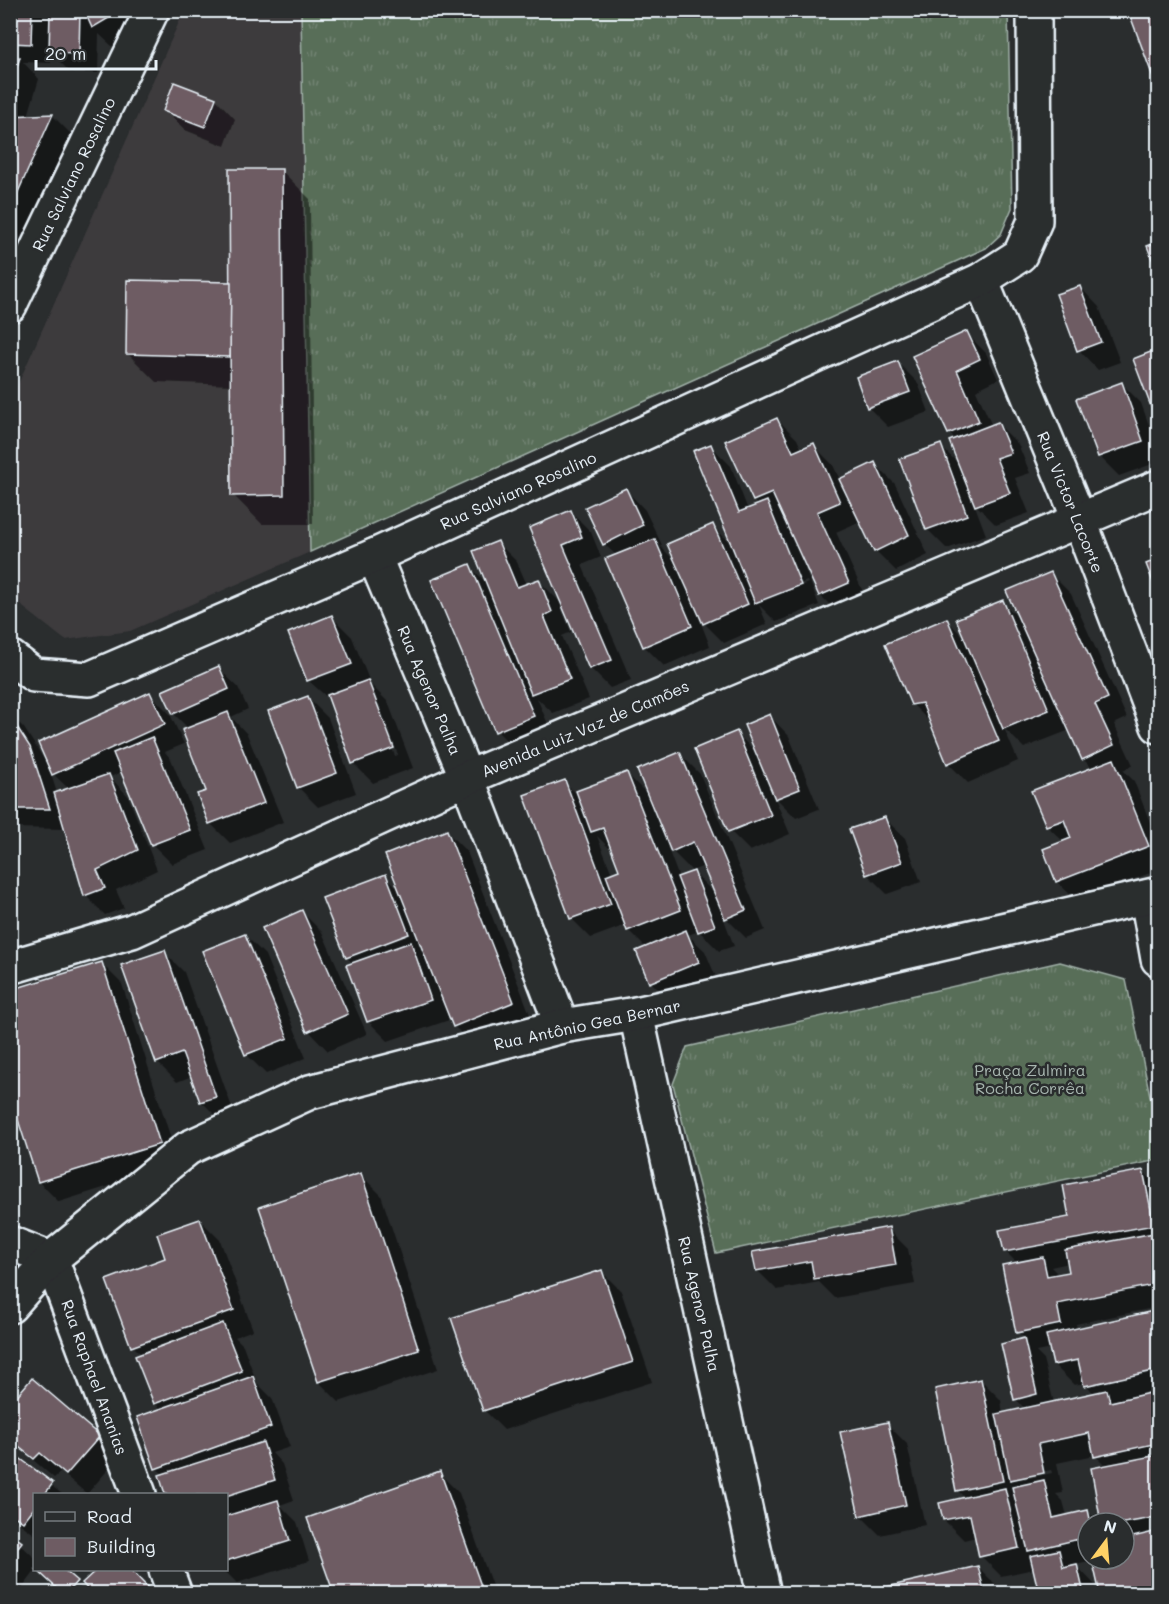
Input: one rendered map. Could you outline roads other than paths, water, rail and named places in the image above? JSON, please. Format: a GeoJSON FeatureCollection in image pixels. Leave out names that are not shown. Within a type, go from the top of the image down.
{"type":"FeatureCollection","features":[{"type":"Feature","properties":{"kind":"street","name":"Rua Salviano Rosalino"},"geometry":{"type":"LineString","coordinates":[[10,304],[152,10]]}},
{"type":"Feature","properties":{"kind":"street","name":"Rua Salviano Rosalino"},"geometry":{"type":"LineString","coordinates":[[10,657],[34,675],[89,679],[374,556],[981,280],[1020,255],[1035,221],[1034,10]]}},
{"type":"Feature","properties":{"kind":"street","name":"Rua Victor Lacorte"},"geometry":{"type":"LineString","coordinates":[[981,280],[1079,519],[1158,726]]}},
{"type":"Feature","properties":{"kind":"street","name":"Avenida Luiz Vaz de Camões"},"geometry":{"type":"LineString","coordinates":[[10,967],[132,931],[467,778],[1158,487]]}},
{"type":"Feature","properties":{"kind":"street","name":"Rua Agenor Palha"},"geometry":{"type":"LineString","coordinates":[[374,556],[467,778],[561,1026]]}},
{"type":"Feature","properties":{"kind":"street","name":"Rua Antônio Gea Bernar"},"geometry":{"type":"LineString","coordinates":[[10,1306],[51,1258],[188,1148],[310,1092],[561,1026],[636,1014],[1153,895]]}},
{"type":"Feature","properties":{"kind":"street"},"geometry":{"type":"LineString","coordinates":[[1153,895],[1158,959]]}},
{"type":"Feature","properties":{"kind":"street","name":"Rua Agenor Palha"},"geometry":{"type":"LineString","coordinates":[[636,1014],[764,1593]]}},
{"type":"Feature","properties":{"kind":"street"},"geometry":{"type":"LineString","coordinates":[[10,1243],[51,1258]]}},
{"type":"Feature","properties":{"kind":"street","name":"Rua Raphael Ananias"},"geometry":{"type":"LineString","coordinates":[[51,1258],[139,1493]]}},
{"type":"Feature","properties":{"kind":"street"},"geometry":{"type":"LineString","coordinates":[[167,1571],[175,1593]]}},
{"type":"Feature","properties":{"kind":"park label","name":"Praça Zulmira Rocha Corrêa"},"geometry":{"type":"Point","coordinates":[1030,1078]}}]}
